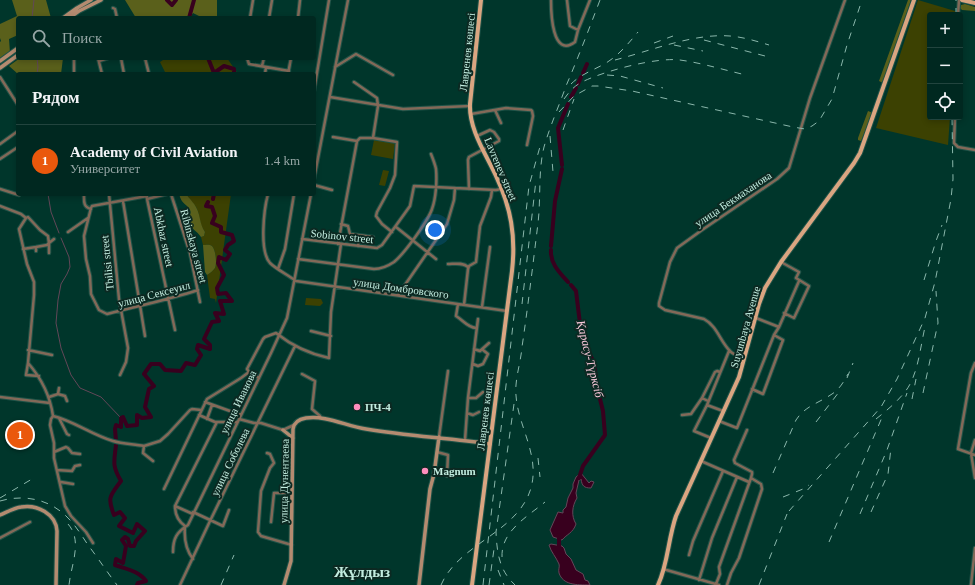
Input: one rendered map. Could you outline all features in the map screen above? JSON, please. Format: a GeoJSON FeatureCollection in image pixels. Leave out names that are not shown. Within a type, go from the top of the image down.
{"type":"FeatureCollection","features":[{"type":"Feature","properties":{"kind":"main road","name":"Лавренев көшесі"},"geometry":{"type":"LineString","coordinates":[[470,106],[481,0]]}},
{"type":"Feature","properties":{"kind":"main road","name":"Suyunbaya Avenue"},"geometry":{"type":"LineString","coordinates":[[658,585],[663,569],[670,534],[676,516],[739,377],[765,288],[781,262],[850,169],[860,153],[914,0]]}},
{"type":"Feature","properties":{"kind":"main road"},"geometry":{"type":"LineString","coordinates":[[962,0],[975,3]]}},
{"type":"Feature","properties":{"kind":"main road","name":"Lavrenev street"},"geometry":{"type":"LineString","coordinates":[[470,106],[470,114],[477,136],[502,189],[510,214],[514,245],[507,311]]}},
{"type":"Feature","properties":{"kind":"main road","name":"Лавренев көшесі"},"geometry":{"type":"LineString","coordinates":[[472,585],[507,311]]}},
{"type":"Feature","properties":{"kind":"street"},"geometry":{"type":"LineString","coordinates":[[66,16],[84,2],[91,0]]}},
{"type":"Feature","properties":{"kind":"street"},"geometry":{"type":"LineString","coordinates":[[72,16],[101,0]]}},
{"type":"Feature","properties":{"kind":"street"},"geometry":{"type":"LineString","coordinates":[[250,16],[253,0]]}},
{"type":"Feature","properties":{"kind":"street"},"geometry":{"type":"LineString","coordinates":[[270,16],[272,0]]}},
{"type":"Feature","properties":{"kind":"street"},"geometry":{"type":"LineString","coordinates":[[298,16],[300,0]]}},
{"type":"Feature","properties":{"kind":"street"},"geometry":{"type":"LineString","coordinates":[[316,79],[329,0]]}},
{"type":"Feature","properties":{"kind":"street"},"geometry":{"type":"LineString","coordinates":[[316,169],[348,0]]}},
{"type":"Feature","properties":{"kind":"street"},"geometry":{"type":"LineString","coordinates":[[551,0],[551,14],[556,39],[563,45],[569,45],[575,42],[578,30],[590,0]]}},
{"type":"Feature","properties":{"kind":"street"},"geometry":{"type":"LineString","coordinates":[[567,0],[570,26],[578,30]]}},
{"type":"Feature","properties":{"kind":"street","name":"улица Бекмаханова"},"geometry":{"type":"LineString","coordinates":[[729,351],[709,322],[704,319],[665,310],[659,306],[670,262],[677,248],[771,184],[790,168],[810,98],[845,0]]}},
{"type":"Feature","properties":{"kind":"street"},"geometry":{"type":"LineString","coordinates":[[958,12],[959,0]]}},
{"type":"Feature","properties":{"kind":"street"},"geometry":{"type":"LineString","coordinates":[[113,8],[115,9],[117,16]]}},
{"type":"Feature","properties":{"kind":"street"},"geometry":{"type":"LineString","coordinates":[[0,61],[16,49]]}},
{"type":"Feature","properties":{"kind":"street"},"geometry":{"type":"LineString","coordinates":[[335,67],[356,54],[393,75]]}},
{"type":"Feature","properties":{"kind":"street"},"geometry":{"type":"LineString","coordinates":[[0,68],[16,56]]}},
{"type":"Feature","properties":{"kind":"street"},"geometry":{"type":"LineString","coordinates":[[74,60],[74,72]]}},
{"type":"Feature","properties":{"kind":"street"},"geometry":{"type":"LineString","coordinates":[[99,60],[102,72]]}},
{"type":"Feature","properties":{"kind":"street"},"geometry":{"type":"LineString","coordinates":[[121,60],[124,72]]}},
{"type":"Feature","properties":{"kind":"street"},"geometry":{"type":"LineString","coordinates":[[146,60],[148,72]]}},
{"type":"Feature","properties":{"kind":"street"},"geometry":{"type":"LineString","coordinates":[[248,60],[249,64],[284,72]]}},
{"type":"Feature","properties":{"kind":"street"},"geometry":{"type":"LineString","coordinates":[[262,66],[264,60]]}},
{"type":"Feature","properties":{"kind":"street"},"geometry":{"type":"LineString","coordinates":[[288,72],[291,60]]}},
{"type":"Feature","properties":{"kind":"street"},"geometry":{"type":"LineString","coordinates":[[265,72],[266,67]]}},
{"type":"Feature","properties":{"kind":"street"},"geometry":{"type":"LineString","coordinates":[[0,77],[16,102]]}},
{"type":"Feature","properties":{"kind":"street"},"geometry":{"type":"LineString","coordinates":[[354,82],[376,97],[378,106],[373,138]]}},
{"type":"Feature","properties":{"kind":"street"},"geometry":{"type":"LineString","coordinates":[[330,97],[403,109],[470,106]]}},
{"type":"Feature","properties":{"kind":"street"},"geometry":{"type":"LineString","coordinates":[[470,114],[501,108],[528,109],[532,111],[533,116],[527,145]]}},
{"type":"Feature","properties":{"kind":"street"},"geometry":{"type":"LineString","coordinates":[[495,110],[501,123]]}},
{"type":"Feature","properties":{"kind":"street"},"geometry":{"type":"LineString","coordinates":[[955,120],[954,143],[958,147],[975,150]]}},
{"type":"Feature","properties":{"kind":"street"},"geometry":{"type":"LineString","coordinates":[[469,189],[468,160],[470,157],[499,141],[500,139],[490,130],[477,136]]}},
{"type":"Feature","properties":{"kind":"street"},"geometry":{"type":"LineString","coordinates":[[0,144],[16,132]]}},
{"type":"Feature","properties":{"kind":"street"},"geometry":{"type":"LineString","coordinates":[[333,137],[357,141],[360,138],[373,138],[397,142],[395,175],[376,216],[382,224],[392,232]]}},
{"type":"Feature","properties":{"kind":"street"},"geometry":{"type":"LineString","coordinates":[[249,372],[248,369],[265,338],[276,333],[296,346],[313,354],[329,358],[331,318],[334,286],[338,265],[339,244],[357,141]]}},
{"type":"Feature","properties":{"kind":"street"},"geometry":{"type":"LineString","coordinates":[[0,159],[16,148]]}},
{"type":"Feature","properties":{"kind":"street"},"geometry":{"type":"LineString","coordinates":[[298,259],[374,269],[386,267],[396,261],[429,215],[432,208],[436,168],[431,154]]}},
{"type":"Feature","properties":{"kind":"street"},"geometry":{"type":"LineString","coordinates":[[316,186],[332,190]]}},
{"type":"Feature","properties":{"kind":"street","name":"Sobinov street"},"geometry":{"type":"LineString","coordinates":[[302,239],[375,248],[379,247],[396,227],[410,206],[414,186],[435,186]]}},
{"type":"Feature","properties":{"kind":"street"},"geometry":{"type":"LineString","coordinates":[[435,186],[469,189],[502,189]]}},
{"type":"Feature","properties":{"kind":"street"},"geometry":{"type":"LineString","coordinates":[[398,294],[447,224],[454,200],[455,188]]}},
{"type":"Feature","properties":{"kind":"street"},"geometry":{"type":"LineString","coordinates":[[0,189],[16,194]]}},
{"type":"Feature","properties":{"kind":"street"},"geometry":{"type":"LineString","coordinates":[[468,267],[476,262],[480,226],[491,197],[492,190]]}},
{"type":"Feature","properties":{"kind":"street"},"geometry":{"type":"LineString","coordinates":[[84,196],[84,204],[87,208],[91,209],[92,206],[147,196]]}},
{"type":"Feature","properties":{"kind":"street","name":"Tbilisi street"},"geometry":{"type":"LineString","coordinates":[[109,196],[121,310],[128,352],[126,362],[120,375]]}},
{"type":"Feature","properties":{"kind":"street","name":"Abkhaz street"},"geometry":{"type":"LineString","coordinates":[[147,196],[175,330]]}},
{"type":"Feature","properties":{"kind":"street","name":"Ribinskaya street"},"geometry":{"type":"LineString","coordinates":[[172,196],[190,253],[200,302]]}},
{"type":"Feature","properties":{"kind":"street"},"geometry":{"type":"LineString","coordinates":[[268,196],[263,220],[266,253],[269,262],[294,280]]}},
{"type":"Feature","properties":{"kind":"street"},"geometry":{"type":"LineString","coordinates":[[278,269],[285,249],[294,196]]}},
{"type":"Feature","properties":{"kind":"street","name":"улица Иванова"},"geometry":{"type":"LineString","coordinates":[[173,552],[174,541],[178,532],[188,525],[287,318],[311,196]]}},
{"type":"Feature","properties":{"kind":"street"},"geometry":{"type":"LineString","coordinates":[[123,200],[144,336]]}},
{"type":"Feature","properties":{"kind":"street"},"geometry":{"type":"LineString","coordinates":[[0,206],[31,219],[40,230],[48,236],[48,253]]}},
{"type":"Feature","properties":{"kind":"street","name":"улица Сексеуил"},"geometry":{"type":"LineString","coordinates":[[91,209],[84,236],[91,294],[99,310],[107,314],[140,307],[198,290]]}},
{"type":"Feature","properties":{"kind":"street"},"geometry":{"type":"LineString","coordinates":[[26,218],[19,229],[28,270],[34,282],[26,375],[39,376]]}},
{"type":"Feature","properties":{"kind":"street"},"geometry":{"type":"LineString","coordinates":[[68,232],[88,218]]}},
{"type":"Feature","properties":{"kind":"street"},"geometry":{"type":"LineString","coordinates":[[342,224],[348,226],[350,234],[373,237]]}},
{"type":"Feature","properties":{"kind":"street"},"geometry":{"type":"LineString","coordinates":[[396,227],[436,259]]}},
{"type":"Feature","properties":{"kind":"street"},"geometry":{"type":"LineString","coordinates":[[358,246],[360,236]]}},
{"type":"Feature","properties":{"kind":"street"},"geometry":{"type":"LineString","coordinates":[[23,249],[47,245],[54,239]]}},
{"type":"Feature","properties":{"kind":"street"},"geometry":{"type":"LineString","coordinates":[[482,307],[490,247]]}},
{"type":"Feature","properties":{"kind":"street"},"geometry":{"type":"LineString","coordinates":[[781,262],[799,272],[796,278],[809,286],[794,318],[784,313]]}},
{"type":"Feature","properties":{"kind":"street"},"geometry":{"type":"LineString","coordinates":[[448,264],[466,265],[468,267]]}},
{"type":"Feature","properties":{"kind":"street"},"geometry":{"type":"LineString","coordinates":[[464,305],[468,267]]}},
{"type":"Feature","properties":{"kind":"street","name":"улица Домбровского"},"geometry":{"type":"LineString","coordinates":[[294,280],[306,283],[398,294],[507,311]]}},
{"type":"Feature","properties":{"kind":"street"},"geometry":{"type":"LineString","coordinates":[[719,421],[736,428],[774,335],[799,281]]}},
{"type":"Feature","properties":{"kind":"street"},"geometry":{"type":"LineString","coordinates":[[458,304],[456,316],[462,318],[468,325],[476,328]]}},
{"type":"Feature","properties":{"kind":"street"},"geometry":{"type":"LineString","coordinates":[[755,318],[779,327]]}},
{"type":"Feature","properties":{"kind":"street"},"geometry":{"type":"LineString","coordinates":[[465,440],[468,398],[478,319]]}},
{"type":"Feature","properties":{"kind":"street"},"geometry":{"type":"LineString","coordinates":[[311,331],[331,336]]}},
{"type":"Feature","properties":{"kind":"street"},"geometry":{"type":"LineString","coordinates":[[752,389],[763,394],[783,340],[774,335]]}},
{"type":"Feature","properties":{"kind":"street"},"geometry":{"type":"LineString","coordinates":[[483,350],[489,343]]}},
{"type":"Feature","properties":{"kind":"street","name":"улица Соболева"},"geometry":{"type":"LineString","coordinates":[[180,585],[257,423],[296,346]]}},
{"type":"Feature","properties":{"kind":"street"},"geometry":{"type":"LineString","coordinates":[[473,364],[478,366],[483,364],[488,354],[483,350],[480,351],[474,349]]}},
{"type":"Feature","properties":{"kind":"street"},"geometry":{"type":"LineString","coordinates":[[28,350],[52,355]]}},
{"type":"Feature","properties":{"kind":"street"},"geometry":{"type":"LineString","coordinates":[[711,438],[694,431],[707,405],[729,351],[745,357]]}},
{"type":"Feature","properties":{"kind":"street"},"geometry":{"type":"LineString","coordinates":[[28,363],[39,376],[49,397],[53,416],[49,423],[66,510],[86,532],[93,543]]}},
{"type":"Feature","properties":{"kind":"street"},"geometry":{"type":"LineString","coordinates":[[975,363],[971,373],[958,449],[975,455]]}},
{"type":"Feature","properties":{"kind":"street"},"geometry":{"type":"LineString","coordinates":[[419,585],[430,489],[434,474],[448,371]]}},
{"type":"Feature","properties":{"kind":"street"},"geometry":{"type":"LineString","coordinates":[[682,415],[691,414],[702,398],[716,371],[720,372]]}},
{"type":"Feature","properties":{"kind":"street"},"geometry":{"type":"LineString","coordinates":[[249,372],[259,378]]}},
{"type":"Feature","properties":{"kind":"street"},"geometry":{"type":"LineString","coordinates":[[164,489],[204,402],[211,395],[226,388],[249,372]]}},
{"type":"Feature","properties":{"kind":"street"},"geometry":{"type":"LineString","coordinates":[[302,374],[315,381],[312,409],[320,416],[320,418]]}},
{"type":"Feature","properties":{"kind":"street"},"geometry":{"type":"LineString","coordinates":[[58,394],[59,388]]}},
{"type":"Feature","properties":{"kind":"street"},"geometry":{"type":"LineString","coordinates":[[468,398],[476,398],[483,392]]}},
{"type":"Feature","properties":{"kind":"street"},"geometry":{"type":"LineString","coordinates":[[49,397],[58,394],[65,396],[67,401]]}},
{"type":"Feature","properties":{"kind":"street"},"geometry":{"type":"LineString","coordinates":[[0,397],[50,403]]}},
{"type":"Feature","properties":{"kind":"street"},"geometry":{"type":"LineString","coordinates":[[702,398],[708,401]]}},
{"type":"Feature","properties":{"kind":"street"},"geometry":{"type":"LineString","coordinates":[[204,402],[241,415]]}},
{"type":"Feature","properties":{"kind":"street"},"geometry":{"type":"LineString","coordinates":[[207,419],[212,405]]}},
{"type":"Feature","properties":{"kind":"street"},"geometry":{"type":"LineString","coordinates":[[707,405],[723,411]]}},
{"type":"Feature","properties":{"kind":"street"},"geometry":{"type":"LineString","coordinates":[[53,416],[114,441],[144,446],[160,441],[190,410],[201,410]]}},
{"type":"Feature","properties":{"kind":"street"},"geometry":{"type":"LineString","coordinates":[[467,412],[473,415],[479,412]]}},
{"type":"Feature","properties":{"kind":"street"},"geometry":{"type":"LineString","coordinates":[[199,415],[217,422],[237,422]]}},
{"type":"Feature","properties":{"kind":"street","name":"улица Дунентаева"},"geometry":{"type":"LineString","coordinates":[[284,585],[291,560],[292,545],[294,425],[301,419],[314,417],[364,429],[490,444]]}},
{"type":"Feature","properties":{"kind":"street"},"geometry":{"type":"LineString","coordinates":[[59,418],[67,434],[69,435]]}},
{"type":"Feature","properties":{"kind":"street"},"geometry":{"type":"LineString","coordinates":[[239,419],[283,430],[294,438]]}},
{"type":"Feature","properties":{"kind":"street"},"geometry":{"type":"LineString","coordinates":[[193,559],[188,551],[185,536],[186,526],[181,524],[178,519],[175,512],[175,506],[217,422]]}},
{"type":"Feature","properties":{"kind":"street"},"geometry":{"type":"LineString","coordinates":[[283,430],[294,425]]}},
{"type":"Feature","properties":{"kind":"street"},"geometry":{"type":"LineString","coordinates":[[663,569],[717,585],[720,574],[719,567],[751,478],[752,472],[735,463],[734,460],[747,430]]}},
{"type":"Feature","properties":{"kind":"street"},"geometry":{"type":"LineString","coordinates":[[975,440],[972,453],[975,478]]}},
{"type":"Feature","properties":{"kind":"street"},"geometry":{"type":"LineString","coordinates":[[144,446],[143,453],[153,462]]}},
{"type":"Feature","properties":{"kind":"street"},"geometry":{"type":"LineString","coordinates":[[54,452],[66,447],[72,453],[80,454]]}},
{"type":"Feature","properties":{"kind":"street"},"geometry":{"type":"LineString","coordinates":[[437,452],[448,455],[447,476]]}},
{"type":"Feature","properties":{"kind":"street","name":"улица Дунентаева"},"geometry":{"type":"LineString","coordinates":[[267,453],[270,454],[274,463],[270,468],[261,491],[258,532],[261,536],[292,545]]}},
{"type":"Feature","properties":{"kind":"street"},"geometry":{"type":"LineString","coordinates":[[701,461],[749,482]]}},
{"type":"Feature","properties":{"kind":"street"},"geometry":{"type":"LineString","coordinates":[[57,470],[72,471],[75,466],[80,465]]}},
{"type":"Feature","properties":{"kind":"street"},"geometry":{"type":"LineString","coordinates":[[689,555],[723,471]]}},
{"type":"Feature","properties":{"kind":"street"},"geometry":{"type":"LineString","coordinates":[[699,580],[712,538],[737,477]]}},
{"type":"Feature","properties":{"kind":"street"},"geometry":{"type":"LineString","coordinates":[[727,585],[762,490],[761,484],[751,478]]}},
{"type":"Feature","properties":{"kind":"street"},"geometry":{"type":"LineString","coordinates":[[60,482],[72,484]]}},
{"type":"Feature","properties":{"kind":"street"},"geometry":{"type":"LineString","coordinates":[[271,522],[274,493],[293,494]]}},
{"type":"Feature","properties":{"kind":"street"},"geometry":{"type":"LineString","coordinates":[[0,515],[17,508],[30,506],[43,511],[53,518],[57,531],[56,585]]}},
{"type":"Feature","properties":{"kind":"street"},"geometry":{"type":"LineString","coordinates":[[175,506],[223,526],[229,510]]}},
{"type":"Feature","properties":{"kind":"street"},"geometry":{"type":"LineString","coordinates":[[0,538],[30,522]]}},
{"type":"Feature","properties":{"kind":"street"},"geometry":{"type":"LineString","coordinates":[[971,585],[975,548]]}},
{"type":"Feature","properties":{"kind":"green space"},"geometry":{"type":"Polygon","coordinates":[[[12,0],[46,0],[50,16],[17,16],[12,0]]]}},
{"type":"Feature","properties":{"kind":"green space"},"geometry":{"type":"Polygon","coordinates":[[[125,0],[217,0],[217,16],[199,16],[193,13],[191,16],[135,16],[125,0]]]}},
{"type":"Feature","properties":{"kind":"green space"},"geometry":{"type":"Polygon","coordinates":[[[908,0],[911,0],[883,83],[879,81],[908,0]]]}},
{"type":"Feature","properties":{"kind":"green space"},"geometry":{"type":"Polygon","coordinates":[[[918,0],[955,11],[927,12],[927,120],[950,120],[948,145],[876,128],[918,0]]]}},
{"type":"Feature","properties":{"kind":"green space"},"geometry":{"type":"Polygon","coordinates":[[[965,4],[975,7],[975,11],[962,10],[960,8],[961,5],[965,4]]]}},
{"type":"Feature","properties":{"kind":"green space"},"geometry":{"type":"Polygon","coordinates":[[[16,16],[16,36],[9,39],[10,53],[0,60],[1,41],[0,24],[16,16]]]}},
{"type":"Feature","properties":{"kind":"green space"},"geometry":{"type":"Polygon","coordinates":[[[17,60],[63,60],[61,72],[16,72],[9,66],[17,60]]]}},
{"type":"Feature","properties":{"kind":"green space"},"geometry":{"type":"Polygon","coordinates":[[[163,60],[228,60],[237,72],[165,72],[160,62],[163,60]]]}},
{"type":"Feature","properties":{"kind":"green space"},"geometry":{"type":"Polygon","coordinates":[[[868,111],[873,113],[861,141],[858,140],[858,138],[868,111]]]}},
{"type":"Feature","properties":{"kind":"green space"},"geometry":{"type":"Polygon","coordinates":[[[374,140],[395,143],[393,159],[371,155],[374,140]]]}},
{"type":"Feature","properties":{"kind":"green space"},"geometry":{"type":"Polygon","coordinates":[[[383,170],[389,171],[385,186],[379,185],[383,170]]]}},
{"type":"Feature","properties":{"kind":"green space"},"geometry":{"type":"Polygon","coordinates":[[[180,196],[188,196],[195,205],[205,232],[204,236],[201,237],[190,224],[189,208],[181,200],[180,196]]]}},
{"type":"Feature","properties":{"kind":"green space"},"geometry":{"type":"Polygon","coordinates":[[[188,196],[231,196],[216,303],[215,299],[210,298],[207,275],[216,266],[216,257],[211,245],[203,245],[201,237],[204,236],[205,232],[201,225],[199,213],[188,196]]]}},
{"type":"Feature","properties":{"kind":"green space"},"geometry":{"type":"Polygon","coordinates":[[[203,245],[212,246],[216,257],[215,268],[207,275],[205,272],[203,245]]]}},
{"type":"Feature","properties":{"kind":"green space"},"geometry":{"type":"Polygon","coordinates":[[[306,298],[321,299],[323,303],[320,306],[305,305],[306,298]]]}},
{"type":"Feature","properties":{"kind":"shaded area"},"geometry":{"type":"Polygon","coordinates":[[[581,473],[589,483],[591,481],[594,482],[591,488],[589,488],[584,486],[581,479],[579,480],[576,493],[577,498],[573,511],[573,518],[576,524],[575,527],[562,540],[553,537],[550,530],[558,512],[563,513],[576,477],[581,473]]]}},
{"type":"Feature","properties":{"kind":"shaded area"},"geometry":{"type":"Polygon","coordinates":[[[549,545],[562,546],[564,548],[576,570],[583,574],[585,580],[588,581],[590,585],[571,584],[561,577],[559,573],[559,564],[549,545]]]}},
{"type":"Feature","properties":{"kind":"waterway"},"geometry":{"type":"LineString","coordinates":[[32,16],[34,0]]}},
{"type":"Feature","properties":{"kind":"waterway"},"geometry":{"type":"LineString","coordinates":[[167,0],[172,5],[176,0]]}},
{"type":"Feature","properties":{"kind":"waterway"},"geometry":{"type":"LineString","coordinates":[[190,16],[194,0]]}},
{"type":"Feature","properties":{"kind":"waterway"},"geometry":{"type":"LineString","coordinates":[[37,60],[37,72]]}},
{"type":"Feature","properties":{"kind":"waterway"},"geometry":{"type":"LineString","coordinates":[[209,60],[214,72]]}},
{"type":"Feature","properties":{"kind":"waterway","name":"Қарасу-Түрксіб"},"geometry":{"type":"LineString","coordinates":[[583,73],[587,64]]}},
{"type":"Feature","properties":{"kind":"waterway"},"geometry":{"type":"LineString","coordinates":[[215,72],[224,66],[234,69],[234,72]]}},
{"type":"Feature","properties":{"kind":"waterway","name":"Қарасу-Түрксіб"},"geometry":{"type":"LineString","coordinates":[[578,84],[581,77]]}},
{"type":"Feature","properties":{"kind":"waterway","name":"Қарасу-Түрксіб"},"geometry":{"type":"LineString","coordinates":[[571,97],[576,88]]}},
{"type":"Feature","properties":{"kind":"waterway","name":"Қарасу-Түрксіб"},"geometry":{"type":"LineString","coordinates":[[562,165],[558,128],[568,104]]}},
{"type":"Feature","properties":{"kind":"waterway","name":"Қарасу-Түрксіб"},"geometry":{"type":"LineString","coordinates":[[551,246],[555,201],[562,169]]}},
{"type":"Feature","properties":{"kind":"waterway"},"geometry":{"type":"LineString","coordinates":[[48,196],[51,212],[59,233]]}},
{"type":"Feature","properties":{"kind":"waterway"},"geometry":{"type":"LineString","coordinates":[[116,441],[115,429],[116,425],[121,427],[121,418],[123,417],[127,426],[137,425],[137,415],[142,418],[151,417],[145,407],[149,389],[154,386],[144,374],[151,364],[160,364],[165,370],[181,371],[186,363],[195,365],[201,355],[197,349],[198,345],[210,349],[210,345],[204,339],[212,322],[219,321],[215,313],[224,314],[220,301],[232,301],[226,293],[218,294],[217,288],[224,275],[218,263],[219,257],[226,260],[230,254],[225,250],[228,245],[234,241],[232,235],[221,232],[221,227],[212,223],[215,216],[212,207],[206,206],[208,202]]}},
{"type":"Feature","properties":{"kind":"waterway"},"geometry":{"type":"LineString","coordinates":[[61,238],[69,257],[70,267],[61,284],[58,300],[56,323],[61,348],[71,375],[80,388],[101,397],[121,418]]}},
{"type":"Feature","properties":{"kind":"waterway","name":"Қарасу-Түрксіб"},"geometry":{"type":"LineString","coordinates":[[551,250],[552,259],[558,271],[568,282]]}},
{"type":"Feature","properties":{"kind":"waterway","name":"Қарасу-Түрксіб"},"geometry":{"type":"LineString","coordinates":[[571,285],[576,291],[581,332],[594,364],[603,411],[605,435],[583,466],[579,478]]}},
{"type":"Feature","properties":{"kind":"waterway"},"geometry":{"type":"LineString","coordinates":[[116,445],[114,464],[121,481],[114,490],[110,500],[114,515],[120,512],[125,518],[119,526],[133,533],[137,524],[145,531],[136,541],[134,546],[130,546],[128,539],[125,537],[122,540],[126,546],[123,563],[116,559],[115,565],[140,575],[146,581],[138,583],[137,585]]}},
{"type":"Feature","properties":{"kind":"waterway","name":"Қарасу-Түрксіб"},"geometry":{"type":"LineString","coordinates":[[559,535],[559,550]]}},
{"type":"Feature","properties":{"kind":"railway"},"geometry":{"type":"LineString","coordinates":[[441,585],[461,558],[514,516],[524,503],[531,488],[533,474],[532,461],[530,449],[518,411],[516,385],[538,223],[542,156],[566,86],[600,0]]}},
{"type":"Feature","properties":{"kind":"railway"},"geometry":{"type":"LineString","coordinates":[[559,112],[574,96],[592,86],[598,86],[632,91],[805,129],[819,121],[832,99],[847,45],[862,0]]}},
{"type":"Feature","properties":{"kind":"railway"},"geometry":{"type":"LineString","coordinates":[[956,0],[956,12]]}},
{"type":"Feature","properties":{"kind":"railway"},"geometry":{"type":"LineString","coordinates":[[571,84],[579,77],[606,63],[627,45],[638,32]]}},
{"type":"Feature","properties":{"kind":"railway"},"geometry":{"type":"LineString","coordinates":[[654,43],[673,36]]}},
{"type":"Feature","properties":{"kind":"railway"},"geometry":{"type":"LineString","coordinates":[[615,60],[702,37],[740,37],[769,45]]}},
{"type":"Feature","properties":{"kind":"railway"},"geometry":{"type":"LineString","coordinates":[[704,40],[765,56]]}},
{"type":"Feature","properties":{"kind":"railway"},"geometry":{"type":"LineString","coordinates":[[674,45],[703,51]]}},
{"type":"Feature","properties":{"kind":"railway"},"geometry":{"type":"LineString","coordinates":[[564,99],[577,85],[582,82],[616,69],[658,61],[688,61],[746,75]]}},
{"type":"Feature","properties":{"kind":"railway"},"geometry":{"type":"LineString","coordinates":[[607,75],[620,76],[663,88]]}},
{"type":"Feature","properties":{"kind":"railway"},"geometry":{"type":"LineString","coordinates":[[563,130],[574,99]]}},
{"type":"Feature","properties":{"kind":"railway"},"geometry":{"type":"LineString","coordinates":[[789,511],[881,407],[897,379],[925,318],[935,282],[951,199],[953,179],[952,120]]}},
{"type":"Feature","properties":{"kind":"railway"},"geometry":{"type":"LineString","coordinates":[[550,136],[553,172]]}},
{"type":"Feature","properties":{"kind":"railway"},"geometry":{"type":"LineString","coordinates":[[483,585],[529,186],[541,143]]}},
{"type":"Feature","properties":{"kind":"railway"},"geometry":{"type":"LineString","coordinates":[[522,304],[536,180]]}},
{"type":"Feature","properties":{"kind":"railway"},"geometry":{"type":"LineString","coordinates":[[924,280],[942,225]]}},
{"type":"Feature","properties":{"kind":"railway"},"geometry":{"type":"LineString","coordinates":[[923,393],[938,323],[936,291]]}},
{"type":"Feature","properties":{"kind":"railway"},"geometry":{"type":"LineString","coordinates":[[876,419],[898,400],[909,386],[920,353],[925,327]]}},
{"type":"Feature","properties":{"kind":"railway"},"geometry":{"type":"LineString","coordinates":[[847,378],[853,363]]}},
{"type":"Feature","properties":{"kind":"railway"},"geometry":{"type":"LineString","coordinates":[[773,473],[796,420],[808,408],[835,392],[842,385],[848,374]]}},
{"type":"Feature","properties":{"kind":"railway"},"geometry":{"type":"LineString","coordinates":[[912,399],[916,379]]}},
{"type":"Feature","properties":{"kind":"railway"},"geometry":{"type":"LineString","coordinates":[[816,422],[839,392]]}},
{"type":"Feature","properties":{"kind":"railway"},"geometry":{"type":"LineString","coordinates":[[860,514],[887,450],[907,393]]}},
{"type":"Feature","properties":{"kind":"railway"},"geometry":{"type":"LineString","coordinates":[[514,404],[496,532],[497,547],[502,567],[515,585]]}},
{"type":"Feature","properties":{"kind":"railway"},"geometry":{"type":"LineString","coordinates":[[829,542],[883,415]]}},
{"type":"Feature","properties":{"kind":"railway"},"geometry":{"type":"LineString","coordinates":[[871,512],[888,474],[891,448]]}},
{"type":"Feature","properties":{"kind":"railway"},"geometry":{"type":"LineString","coordinates":[[538,458],[540,477]]}},
{"type":"Feature","properties":{"kind":"railway"},"geometry":{"type":"LineString","coordinates":[[0,498],[32,479]]}},
{"type":"Feature","properties":{"kind":"railway"},"geometry":{"type":"LineString","coordinates":[[783,497],[809,485]]}},
{"type":"Feature","properties":{"kind":"railway"},"geometry":{"type":"LineString","coordinates":[[0,501],[27,498],[45,502],[53,506],[68,518],[117,585]]}},
{"type":"Feature","properties":{"kind":"railway"},"geometry":{"type":"LineString","coordinates":[[502,557],[503,548],[510,532],[516,525],[545,502]]}},
{"type":"Feature","properties":{"kind":"railway"},"geometry":{"type":"LineString","coordinates":[[759,585],[787,514]]}},
{"type":"Feature","properties":{"kind":"railway"},"geometry":{"type":"LineString","coordinates":[[68,524],[75,538],[75,553],[69,585]]}},
{"type":"Feature","properties":{"kind":"railway"},"geometry":{"type":"LineString","coordinates":[[489,585],[494,549]]}},
{"type":"Feature","properties":{"kind":"railway"},"geometry":{"type":"LineString","coordinates":[[221,585],[234,555]]}},
{"type":"Feature","properties":{"kind":"railway"},"geometry":{"type":"LineString","coordinates":[[498,570],[504,585]]}},
{"type":"Feature","properties":{"kind":"place","name":"ПЧ-4"},"geometry":{"type":"Point","coordinates":[357,407]}},
{"type":"Feature","properties":{"kind":"place","name":"Academy of Civil Aviation"},"geometry":{"type":"Point","coordinates":[20,435]}},
{"type":"Feature","properties":{"kind":"place","name":"Magnum"},"geometry":{"type":"Point","coordinates":[425,471]}},
{"type":"Feature","properties":{"kind":"district","name":"Жұлдыз"},"geometry":{"type":"Point","coordinates":[362,572]}}]}
